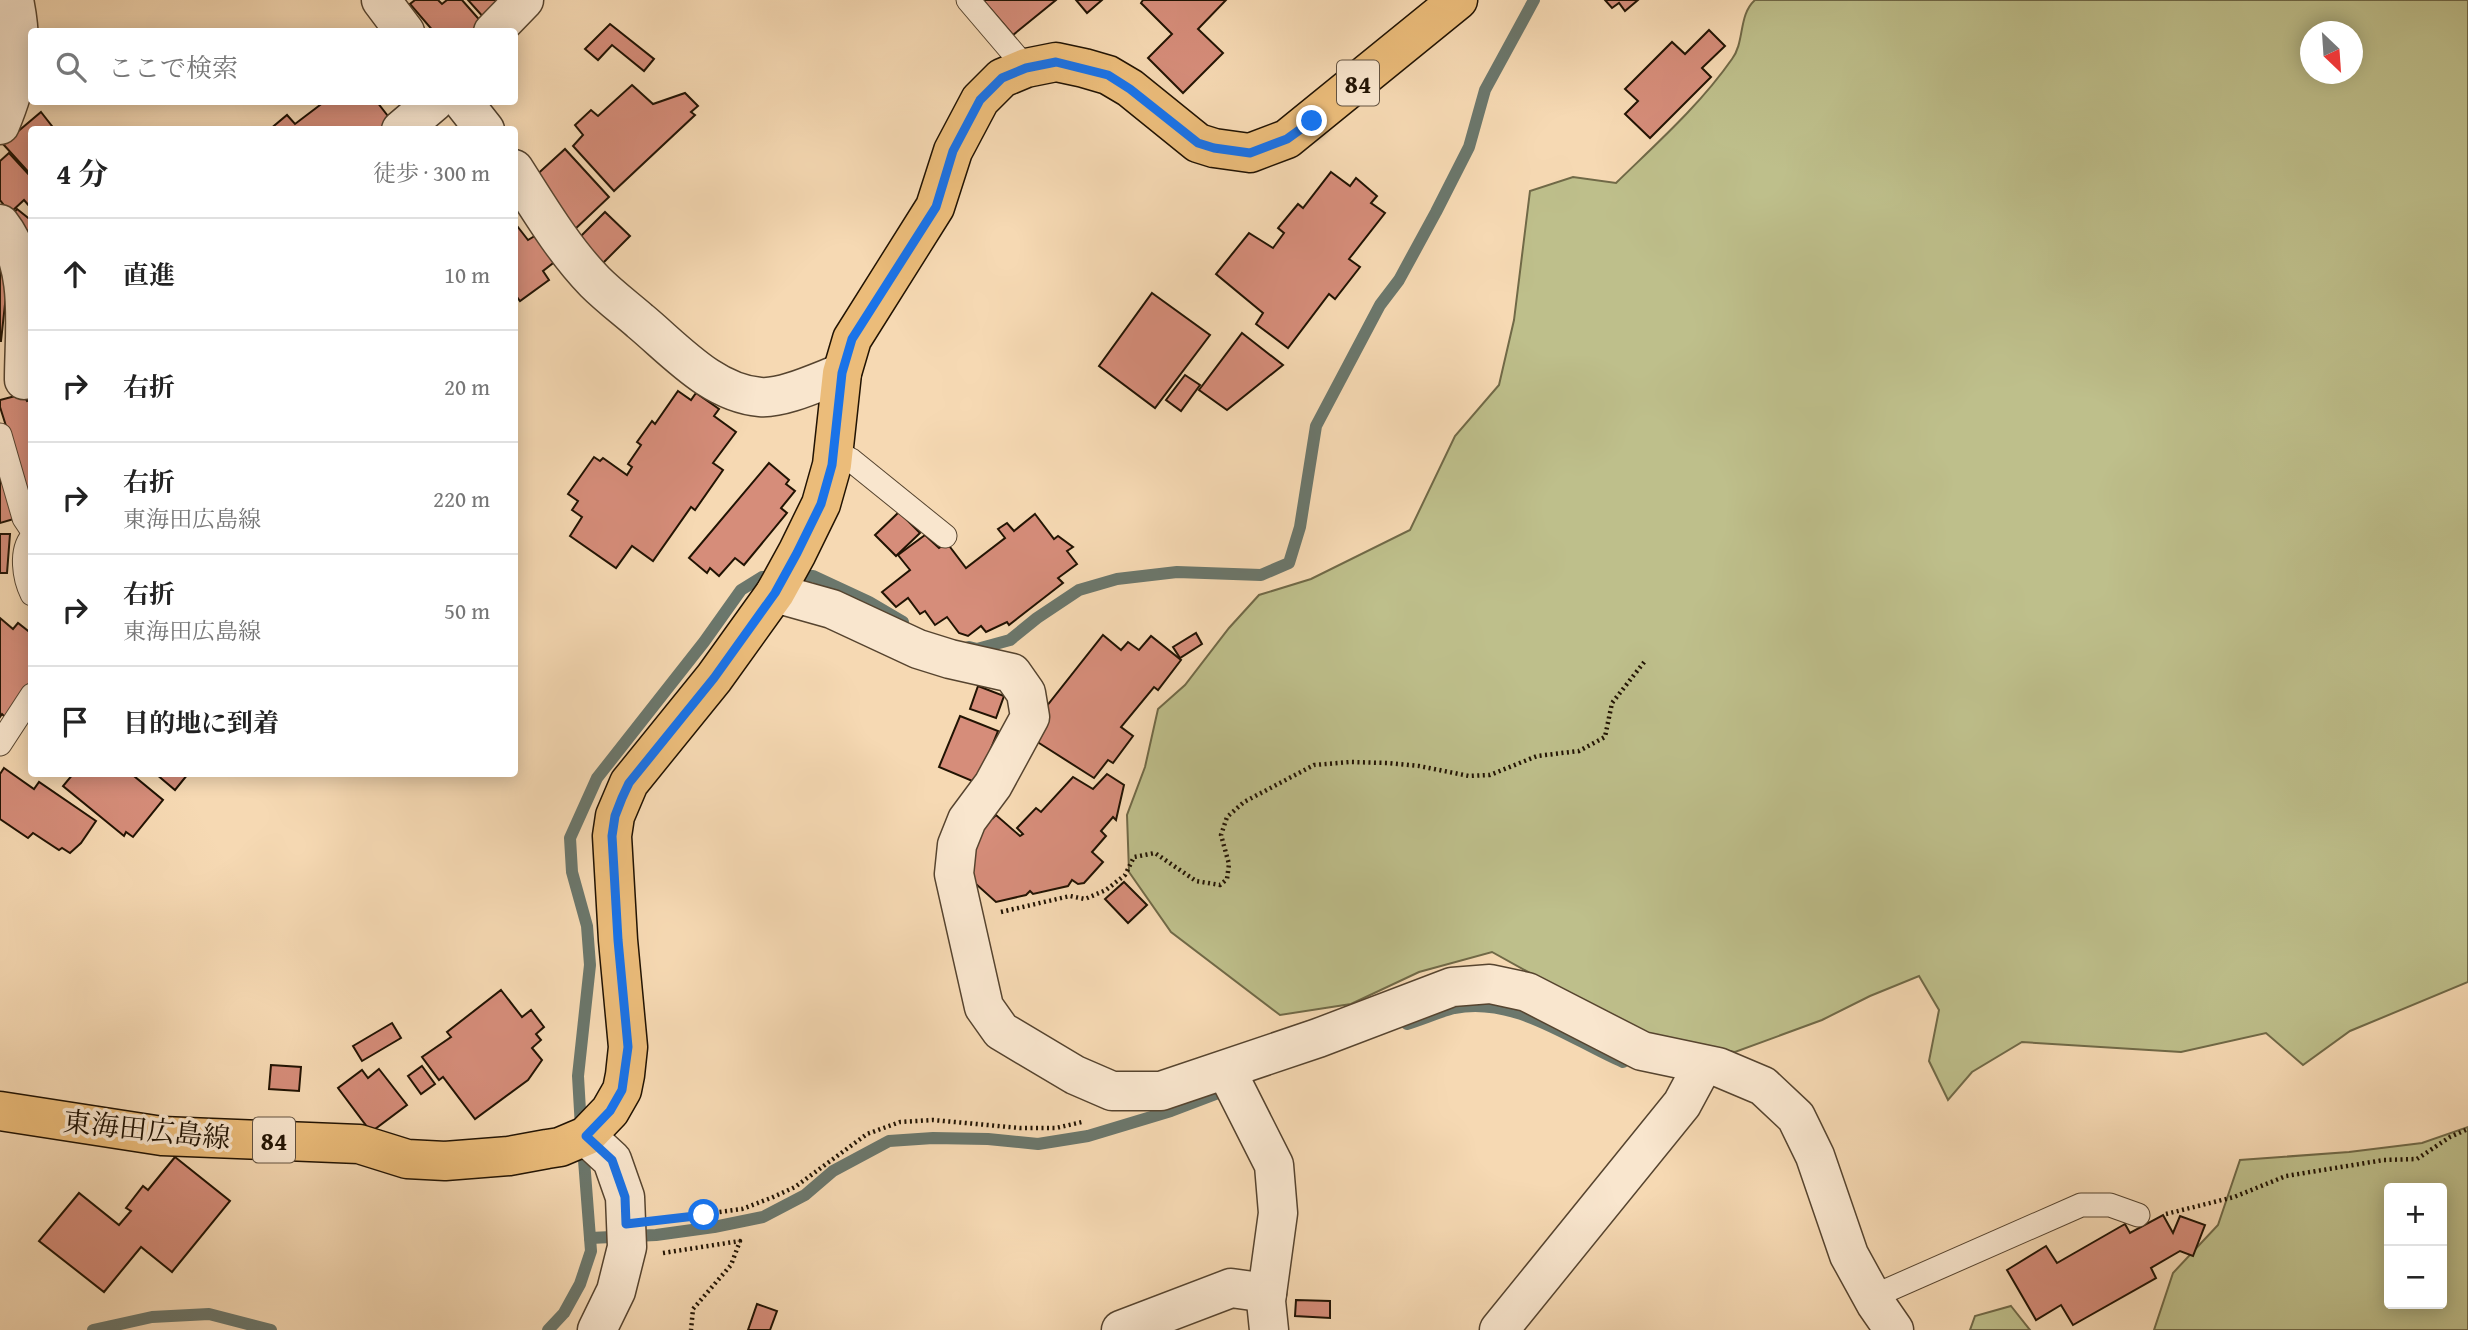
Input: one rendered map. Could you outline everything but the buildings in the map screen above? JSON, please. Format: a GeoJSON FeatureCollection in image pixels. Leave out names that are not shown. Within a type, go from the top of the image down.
{"type":"FeatureCollection","features":[{"type":"Feature","properties":{"kind":"main road","name":"東海田広島線"},"geometry":{"type":"LineString","coordinates":[[0,1111],[162,1136],[359,1144],[407,1159],[445,1161],[509,1156],[560,1147],[586,1136],[610,1111],[622,1090],[628,1047],[612,836],[615,816],[629,783],[714,678],[782,580],[821,504],[834,452],[842,373],[852,339],[936,207],[953,151],[980,100],[1002,78],[1026,68],[1056,62],[1108,75],[1198,143],[1250,153],[1287,139],[1458,0]]}},
{"type":"Feature","properties":{"kind":"street"},"geometry":{"type":"LineString","coordinates":[[0,125],[15,86],[20,60],[19,24],[14,0]]}},
{"type":"Feature","properties":{"kind":"street"},"geometry":{"type":"LineString","coordinates":[[381,0],[402,28]]}},
{"type":"Feature","properties":{"kind":"street"},"geometry":{"type":"LineString","coordinates":[[497,28],[524,0]]}},
{"type":"Feature","properties":{"kind":"street"},"geometry":{"type":"LineString","coordinates":[[406,126],[431,105]]}},
{"type":"Feature","properties":{"kind":"street"},"geometry":{"type":"LineString","coordinates":[[465,105],[482,126]]}},
{"type":"Feature","properties":{"kind":"street"},"geometry":{"type":"LineString","coordinates":[[518,175],[548,221],[596,283],[693,366],[722,386],[741,395],[764,398],[842,373]]}},
{"type":"Feature","properties":{"kind":"street"},"geometry":{"type":"LineString","coordinates":[[0,224],[28,279],[18,381]]}},
{"type":"Feature","properties":{"kind":"street"},"geometry":{"type":"LineString","coordinates":[[782,580],[832,609],[918,649],[1012,673],[1026,693],[1030,717],[993,785],[967,820],[957,845],[954,874],[962,920],[984,1007],[1001,1031],[1075,1076],[1112,1091],[1161,1091],[1318,1038],[1452,987],[1490,984],[1527,992],[1642,1051],[1718,1067],[1763,1086],[1796,1117],[1815,1156],[1849,1255],[1894,1330]]}},
{"type":"Feature","properties":{"kind":"street"},"geometry":{"type":"LineString","coordinates":[[1499,1330],[1682,1104],[1703,1065]]}},
{"type":"Feature","properties":{"kind":"street"},"geometry":{"type":"LineString","coordinates":[[1226,1070],[1274,1165],[1278,1213],[1274,1318]]}},
{"type":"Feature","properties":{"kind":"street"},"geometry":{"type":"LineString","coordinates":[[586,1136],[612,1160],[625,1197],[625,1241],[616,1291],[597,1330]]}},
{"type":"Feature","properties":{"kind":"street"},"geometry":{"type":"LineString","coordinates":[[1121,1330],[1231,1289],[1274,1318]]}},
{"type":"Feature","properties":{"kind":"lane"},"geometry":{"type":"LineString","coordinates":[[968,0],[1026,68]]}},
{"type":"Feature","properties":{"kind":"lane"},"geometry":{"type":"LineString","coordinates":[[0,435],[24,519],[28,524]]}},
{"type":"Feature","properties":{"kind":"lane"},"geometry":{"type":"LineString","coordinates":[[834,452],[851,460],[945,536]]}},
{"type":"Feature","properties":{"kind":"lane"},"geometry":{"type":"LineString","coordinates":[[28,542],[25,570],[28,580]]}},
{"type":"Feature","properties":{"kind":"lane"},"geometry":{"type":"LineString","coordinates":[[0,744],[28,701]]}},
{"type":"Feature","properties":{"kind":"lane"},"geometry":{"type":"LineString","coordinates":[[1872,1297],[2081,1205],[2110,1205],[2138,1215]]}},
{"type":"Feature","properties":{"kind":"path"},"geometry":{"type":"LineString","coordinates":[[962,920],[1070,896],[1085,899],[1106,890],[1125,875],[1134,857],[1155,853],[1196,881],[1220,885],[1227,879],[1229,864],[1221,835],[1227,817],[1252,796],[1314,765],[1388,763],[1469,776],[1490,775],[1537,756],[1579,751],[1605,737],[1612,703],[1645,661]]}},
{"type":"Feature","properties":{"kind":"path"},"geometry":{"type":"LineString","coordinates":[[625,1241],[761,1202],[795,1187],[867,1134],[900,1122],[933,1120],[1020,1128],[1056,1128],[1090,1120]]}},
{"type":"Feature","properties":{"kind":"path"},"geometry":{"type":"LineString","coordinates":[[2138,1215],[2169,1214],[2201,1207],[2286,1176],[2384,1160],[2417,1159],[2450,1136],[2468,1129]]}},
{"type":"Feature","properties":{"kind":"path"},"geometry":{"type":"LineString","coordinates":[[625,1241],[740,1241],[731,1265],[693,1309],[691,1330]]}},
{"type":"Feature","properties":{"kind":"green space"},"geometry":{"type":"Polygon","coordinates":[[[1755,0],[2468,0],[2468,982],[2350,1031],[2303,1065],[2266,1033],[2181,1052],[2022,1042],[1972,1072],[1948,1100],[1929,1061],[1939,1010],[1919,976],[1822,1020],[1735,1052],[1651,1040],[1492,952],[1419,972],[1351,1004],[1280,1015],[1171,932],[1129,872],[1127,815],[1145,767],[1158,709],[1185,685],[1229,628],[1259,595],[1311,579],[1410,530],[1455,436],[1499,385],[1514,320],[1530,191],[1573,177],[1616,183],[1677,124],[1732,59],[1739,45],[1746,13],[1755,0]]]}},
{"type":"Feature","properties":{"kind":"green space"},"geometry":{"type":"Polygon","coordinates":[[[2468,1127],[2468,1330],[2154,1330],[2173,1273],[2218,1225],[2240,1160],[2349,1152],[2422,1143],[2468,1127]]]}},
{"type":"Feature","properties":{"kind":"green space"},"geometry":{"type":"Polygon","coordinates":[[[2011,1306],[2030,1330],[1970,1330],[1975,1316],[2011,1306]]]}},
{"type":"Feature","properties":{"kind":"waterway"},"geometry":{"type":"LineString","coordinates":[[969,647],[977,649],[1010,640],[1079,590],[1117,579],[1177,572],[1261,575],[1289,563],[1300,527],[1316,426],[1380,305],[1399,280],[1436,212],[1469,147],[1485,90],[1534,0]]}},
{"type":"Feature","properties":{"kind":"waterway"},"geometry":{"type":"LineString","coordinates":[[581,1128],[578,1076],[590,965],[587,926],[572,872],[570,838],[597,778],[704,642],[741,590],[762,577],[813,576],[869,602],[903,622]]}},
{"type":"Feature","properties":{"kind":"waterway"},"geometry":{"type":"LineString","coordinates":[[1407,1024],[1454,1008],[1499,1008],[1542,1022],[1623,1062]]}},
{"type":"Feature","properties":{"kind":"waterway"},"geometry":{"type":"LineString","coordinates":[[590,1238],[656,1235],[763,1217],[805,1195],[833,1171],[889,1141],[933,1138],[988,1139],[1038,1144],[1088,1136],[1171,1111],[1229,1089]]}},
{"type":"Feature","properties":{"kind":"waterway"},"geometry":{"type":"LineString","coordinates":[[548,1330],[564,1313],[580,1284],[591,1251],[583,1147]]}},
{"type":"Feature","properties":{"kind":"waterway"},"geometry":{"type":"LineString","coordinates":[[93,1330],[152,1317],[209,1314],[271,1330]]}},
{"type":"Feature","properties":{"kind":"route"},"geometry":{"type":"LineString","coordinates":[[704,1215],[626,1224],[625,1197],[612,1160],[586,1136],[610,1111],[622,1090],[628,1047],[612,836],[615,816],[629,783],[714,678],[775,593],[797,553],[821,504],[832,465],[842,373],[852,339],[936,207],[953,151],[966,125],[980,100],[1002,78],[1026,68],[1056,62],[1108,75],[1198,143],[1214,148],[1250,153],[1287,139],[1312,121]]}}]}
